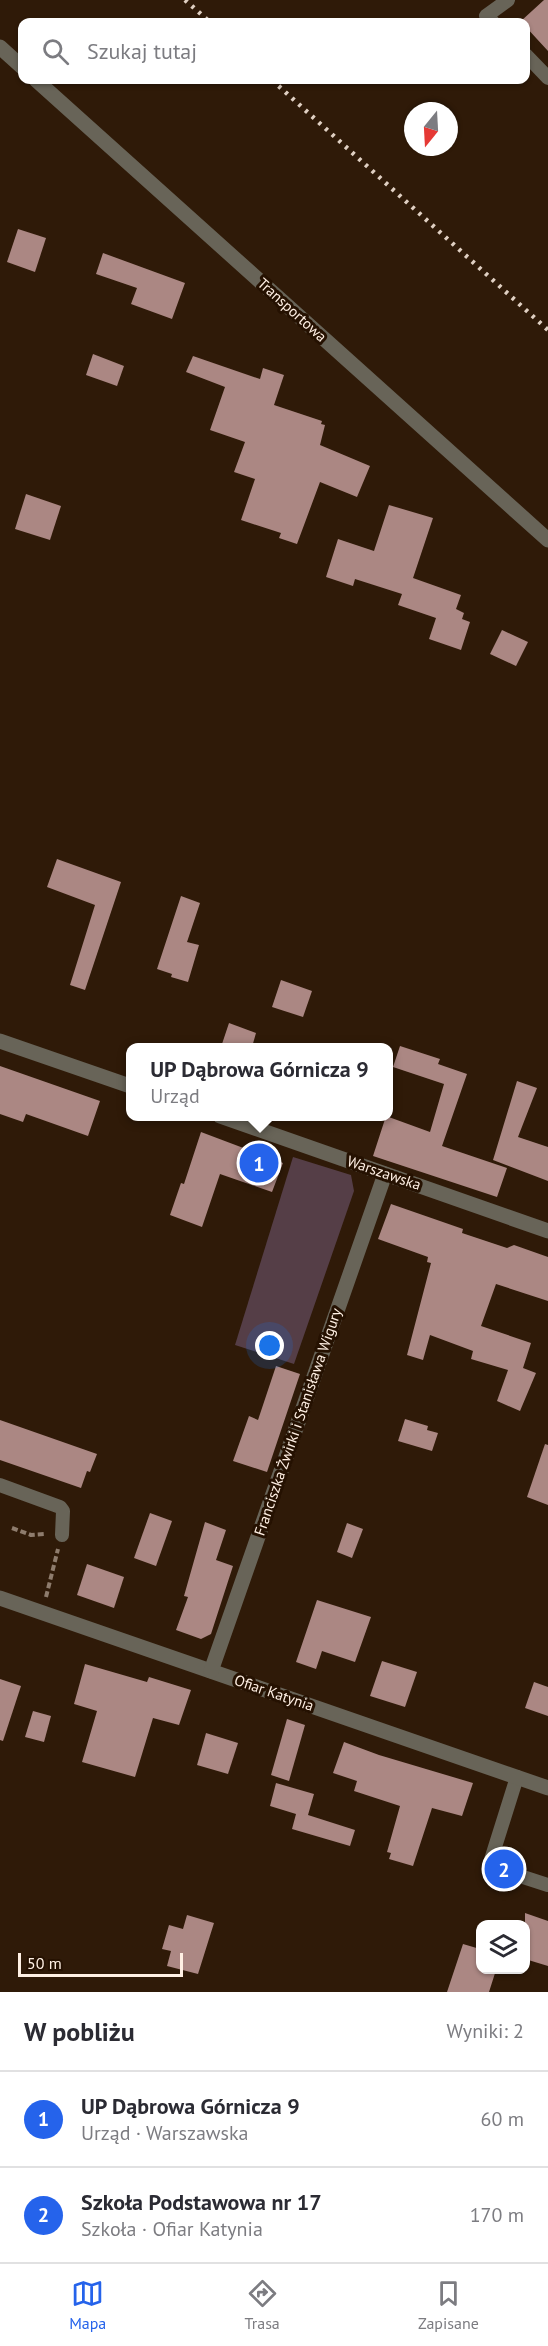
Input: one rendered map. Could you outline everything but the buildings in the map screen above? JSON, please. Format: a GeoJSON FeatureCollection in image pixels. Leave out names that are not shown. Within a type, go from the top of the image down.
{"type":"FeatureCollection","features":[{"type":"Feature","properties":{"kind":"street"},"geometry":{"type":"LineString","coordinates":[[0,47],[18,63]]}},
{"type":"Feature","properties":{"kind":"street","name":"Transportowa"},"geometry":{"type":"LineString","coordinates":[[40,84],[548,540]]}},
{"type":"Feature","properties":{"kind":"street"},"geometry":{"type":"LineString","coordinates":[[0,1041],[126,1085]]}},
{"type":"Feature","properties":{"kind":"street","name":"Warszawska"},"geometry":{"type":"LineString","coordinates":[[234,1121],[548,1231]]}},
{"type":"Feature","properties":{"kind":"street","name":"Franciszka Żwirki i Stanisława Wigury"},"geometry":{"type":"LineString","coordinates":[[211,1671],[386,1174]]}},
{"type":"Feature","properties":{"kind":"street","name":"Ofiar Katynia"},"geometry":{"type":"LineString","coordinates":[[0,1598],[548,1788]]}},
{"type":"Feature","properties":{"kind":"lane"},"geometry":{"type":"LineString","coordinates":[[488,18],[486,16],[508,0]]}},
{"type":"Feature","properties":{"kind":"lane"},"geometry":{"type":"LineString","coordinates":[[530,60],[548,78]]}},
{"type":"Feature","properties":{"kind":"lane"},"geometry":{"type":"LineString","coordinates":[[0,1485],[60,1507],[63,1511],[62,1535]]}},
{"type":"Feature","properties":{"kind":"lane"},"geometry":{"type":"LineString","coordinates":[[517,1777],[489,1866],[548,1885]]}},
{"type":"Feature","properties":{"kind":"path"},"geometry":{"type":"LineString","coordinates":[[12,1528],[31,1535],[52,1533],[62,1535],[42,1612]]}},
{"type":"Feature","properties":{"kind":"shaded area"},"geometry":{"type":"Polygon","coordinates":[[[293,1157],[351,1175],[354,1191],[294,1364],[235,1345],[293,1157]]]}},
{"type":"Feature","properties":{"kind":"railway"},"geometry":{"type":"LineString","coordinates":[[185,0],[205,18]]}},
{"type":"Feature","properties":{"kind":"railway"},"geometry":{"type":"LineString","coordinates":[[276,84],[548,330]]}},
{"type":"Feature","properties":{"kind":"place","name":"UP Dąbrowa Górnicza 9"},"geometry":{"type":"Point","coordinates":[259,1163]}},
{"type":"Feature","properties":{"kind":"place","name":"Szkoła Podstawowa nr 17"},"geometry":{"type":"Point","coordinates":[504,1869]}}]}
